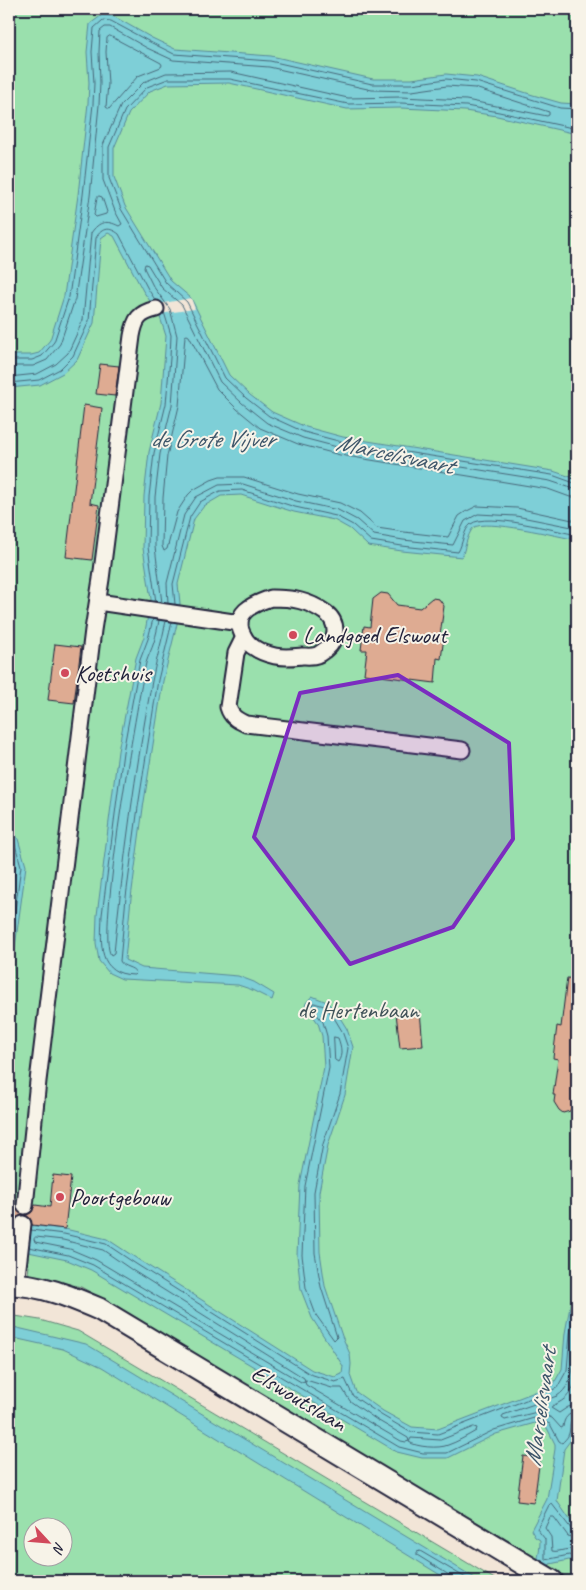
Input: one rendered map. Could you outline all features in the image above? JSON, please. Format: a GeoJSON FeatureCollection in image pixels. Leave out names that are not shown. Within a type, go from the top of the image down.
{"type":"FeatureCollection","features":[{"type":"Feature","properties":{"kind":"street"},"geometry":{"type":"LineString","coordinates":[[25,1206],[38,1081],[134,325],[142,314],[156,309]]}},
{"type":"Feature","properties":{"kind":"street"},"geometry":{"type":"LineString","coordinates":[[242,630],[248,644],[264,653],[284,658],[318,655],[330,645],[336,634],[333,621],[327,614],[315,606],[293,598],[271,598],[256,603],[245,610],[242,615],[242,630],[236,653],[228,707],[230,715],[237,721],[246,724],[462,750]]}},
{"type":"Feature","properties":{"kind":"street"},"geometry":{"type":"LineString","coordinates":[[98,602],[178,614],[242,630]]}},
{"type":"Feature","properties":{"kind":"street"},"geometry":{"type":"LineString","coordinates":[[12,1284],[23,1224]]}},
{"type":"Feature","properties":{"kind":"street","name":"Elswoutslaan"},"geometry":{"type":"LineString","coordinates":[[12,1284],[74,1298],[99,1309],[543,1576]]}},
{"type":"Feature","properties":{"kind":"highlighted area"},"geometry":{"type":"Polygon","coordinates":[[[398,675],[509,743],[513,839],[453,927],[350,964],[254,837],[300,693],[398,675]]]}},
{"type":"Feature","properties":{"kind":"green space","name":"Landgoed Elswout"},"geometry":{"type":"Polygon","coordinates":[[[9,9],[577,9],[577,1581],[573,1581],[108,1302],[81,1287],[28,1274],[29,1266],[9,1262],[9,9]]]}},
{"type":"Feature","properties":{"kind":"green space"},"geometry":{"type":"Polygon","coordinates":[[[9,1315],[40,1320],[78,1331],[498,1581],[9,1581],[9,1315]]]}},
{"type":"Feature","properties":{"kind":"water"},"geometry":{"type":"Polygon","coordinates":[[[102,15],[113,16],[175,49],[271,56],[373,79],[412,79],[446,74],[477,77],[561,103],[577,104],[577,134],[497,116],[465,111],[401,108],[347,109],[229,83],[168,84],[150,91],[129,113],[114,148],[114,177],[125,206],[171,281],[191,298],[229,375],[272,412],[306,427],[343,437],[553,471],[577,479],[577,540],[507,527],[480,526],[473,528],[471,531],[462,557],[368,546],[350,529],[334,520],[294,512],[241,495],[221,496],[204,506],[194,519],[178,584],[180,603],[177,624],[163,681],[143,808],[125,960],[142,968],[238,976],[254,982],[274,994],[272,1000],[238,985],[122,979],[109,973],[99,961],[96,943],[97,915],[118,751],[136,658],[144,637],[151,599],[143,548],[144,496],[149,452],[161,403],[166,336],[159,314],[143,291],[114,236],[108,233],[101,238],[94,323],[77,360],[63,373],[40,385],[9,388],[9,355],[39,353],[50,340],[64,296],[88,103],[87,52],[90,24],[102,15]]]}},
{"type":"Feature","properties":{"kind":"water"},"geometry":{"type":"Polygon","coordinates":[[[9,823],[18,839],[26,866],[9,991],[9,823]]]}},
{"type":"Feature","properties":{"kind":"water","name":"Marcelisvaart"},"geometry":{"type":"Polygon","coordinates":[[[312,996],[327,1002],[337,1013],[347,1029],[353,1047],[345,1095],[328,1145],[319,1192],[320,1252],[325,1286],[350,1354],[350,1375],[356,1392],[383,1411],[412,1427],[438,1429],[553,1385],[562,1369],[565,1333],[577,1257],[577,1406],[573,1437],[564,1449],[557,1501],[577,1530],[577,1564],[569,1560],[550,1564],[541,1581],[528,1581],[537,1561],[540,1546],[540,1540],[535,1537],[531,1530],[547,1499],[555,1449],[555,1444],[547,1428],[535,1423],[496,1434],[448,1458],[422,1458],[397,1452],[91,1270],[67,1260],[9,1248],[9,1223],[65,1229],[107,1239],[312,1370],[335,1377],[342,1374],[343,1366],[312,1318],[301,1290],[297,1255],[300,1185],[324,1067],[322,1036],[318,1023],[305,1008],[306,1003],[312,996]]]}},
{"type":"Feature","properties":{"kind":"water"},"geometry":{"type":"Polygon","coordinates":[[[9,1326],[86,1344],[480,1581],[450,1581],[102,1367],[63,1349],[9,1337],[9,1326]]]}},
{"type":"Feature","properties":{"kind":"pier"},"geometry":{"type":"Polygon","coordinates":[[[191,298],[195,309],[159,314],[153,305],[191,298]]]}},
{"type":"Feature","properties":{"kind":"building"},"geometry":{"type":"Polygon","coordinates":[[[100,364],[119,366],[115,396],[96,394],[100,364]]]}},
{"type":"Feature","properties":{"kind":"building"},"geometry":{"type":"Polygon","coordinates":[[[84,405],[102,408],[90,503],[99,505],[92,560],[66,557],[84,405]]]}},
{"type":"Feature","properties":{"kind":"building"},"geometry":{"type":"Polygon","coordinates":[[[381,593],[388,594],[397,605],[420,608],[432,598],[439,599],[444,606],[440,636],[444,637],[441,659],[437,658],[435,683],[364,674],[367,650],[361,650],[364,626],[370,627],[373,599],[381,593]]]}},
{"type":"Feature","properties":{"kind":"building","name":"Koetshuis"},"geometry":{"type":"Polygon","coordinates":[[[55,644],[81,647],[74,703],[48,700],[55,644]]]}},
{"type":"Feature","properties":{"kind":"building"},"geometry":{"type":"Polygon","coordinates":[[[567,978],[577,979],[577,1101],[570,1111],[563,1113],[554,1102],[555,1095],[553,1095],[558,1059],[553,1058],[557,1026],[561,1027],[567,978]]]}},
{"type":"Feature","properties":{"kind":"building"},"geometry":{"type":"Polygon","coordinates":[[[420,1011],[423,1046],[400,1048],[396,1013],[420,1011]]]}},
{"type":"Feature","properties":{"kind":"building","name":"Poortgebouw"},"geometry":{"type":"Polygon","coordinates":[[[53,1175],[71,1177],[65,1229],[32,1225],[31,1220],[25,1215],[32,1212],[35,1205],[50,1207],[53,1175]]]}},
{"type":"Feature","properties":{"kind":"building","name":"Poortgebouw"},"geometry":{"type":"Polygon","coordinates":[[[9,1204],[16,1205],[17,1210],[23,1215],[16,1218],[14,1223],[9,1223],[9,1204]]]}},
{"type":"Feature","properties":{"kind":"building"},"geometry":{"type":"Polygon","coordinates":[[[523,1456],[540,1458],[534,1503],[517,1501],[523,1456]]]}},
{"type":"Feature","properties":{"kind":"place","name":"Landgoed Elswout"},"geometry":{"type":"Point","coordinates":[293,635]}},
{"type":"Feature","properties":{"kind":"place","name":"Koetshuis"},"geometry":{"type":"Point","coordinates":[65,673]}},
{"type":"Feature","properties":{"kind":"place","name":"Poortgebouw"},"geometry":{"type":"Point","coordinates":[60,1197]}},
{"type":"Feature","properties":{"kind":"water label","name":"de Grote Vijver"},"geometry":{"type":"Point","coordinates":[212,438]}},
{"type":"Feature","properties":{"kind":"park label","name":"de Hertenbaan"},"geometry":{"type":"Point","coordinates":[358,1010]}}]}
